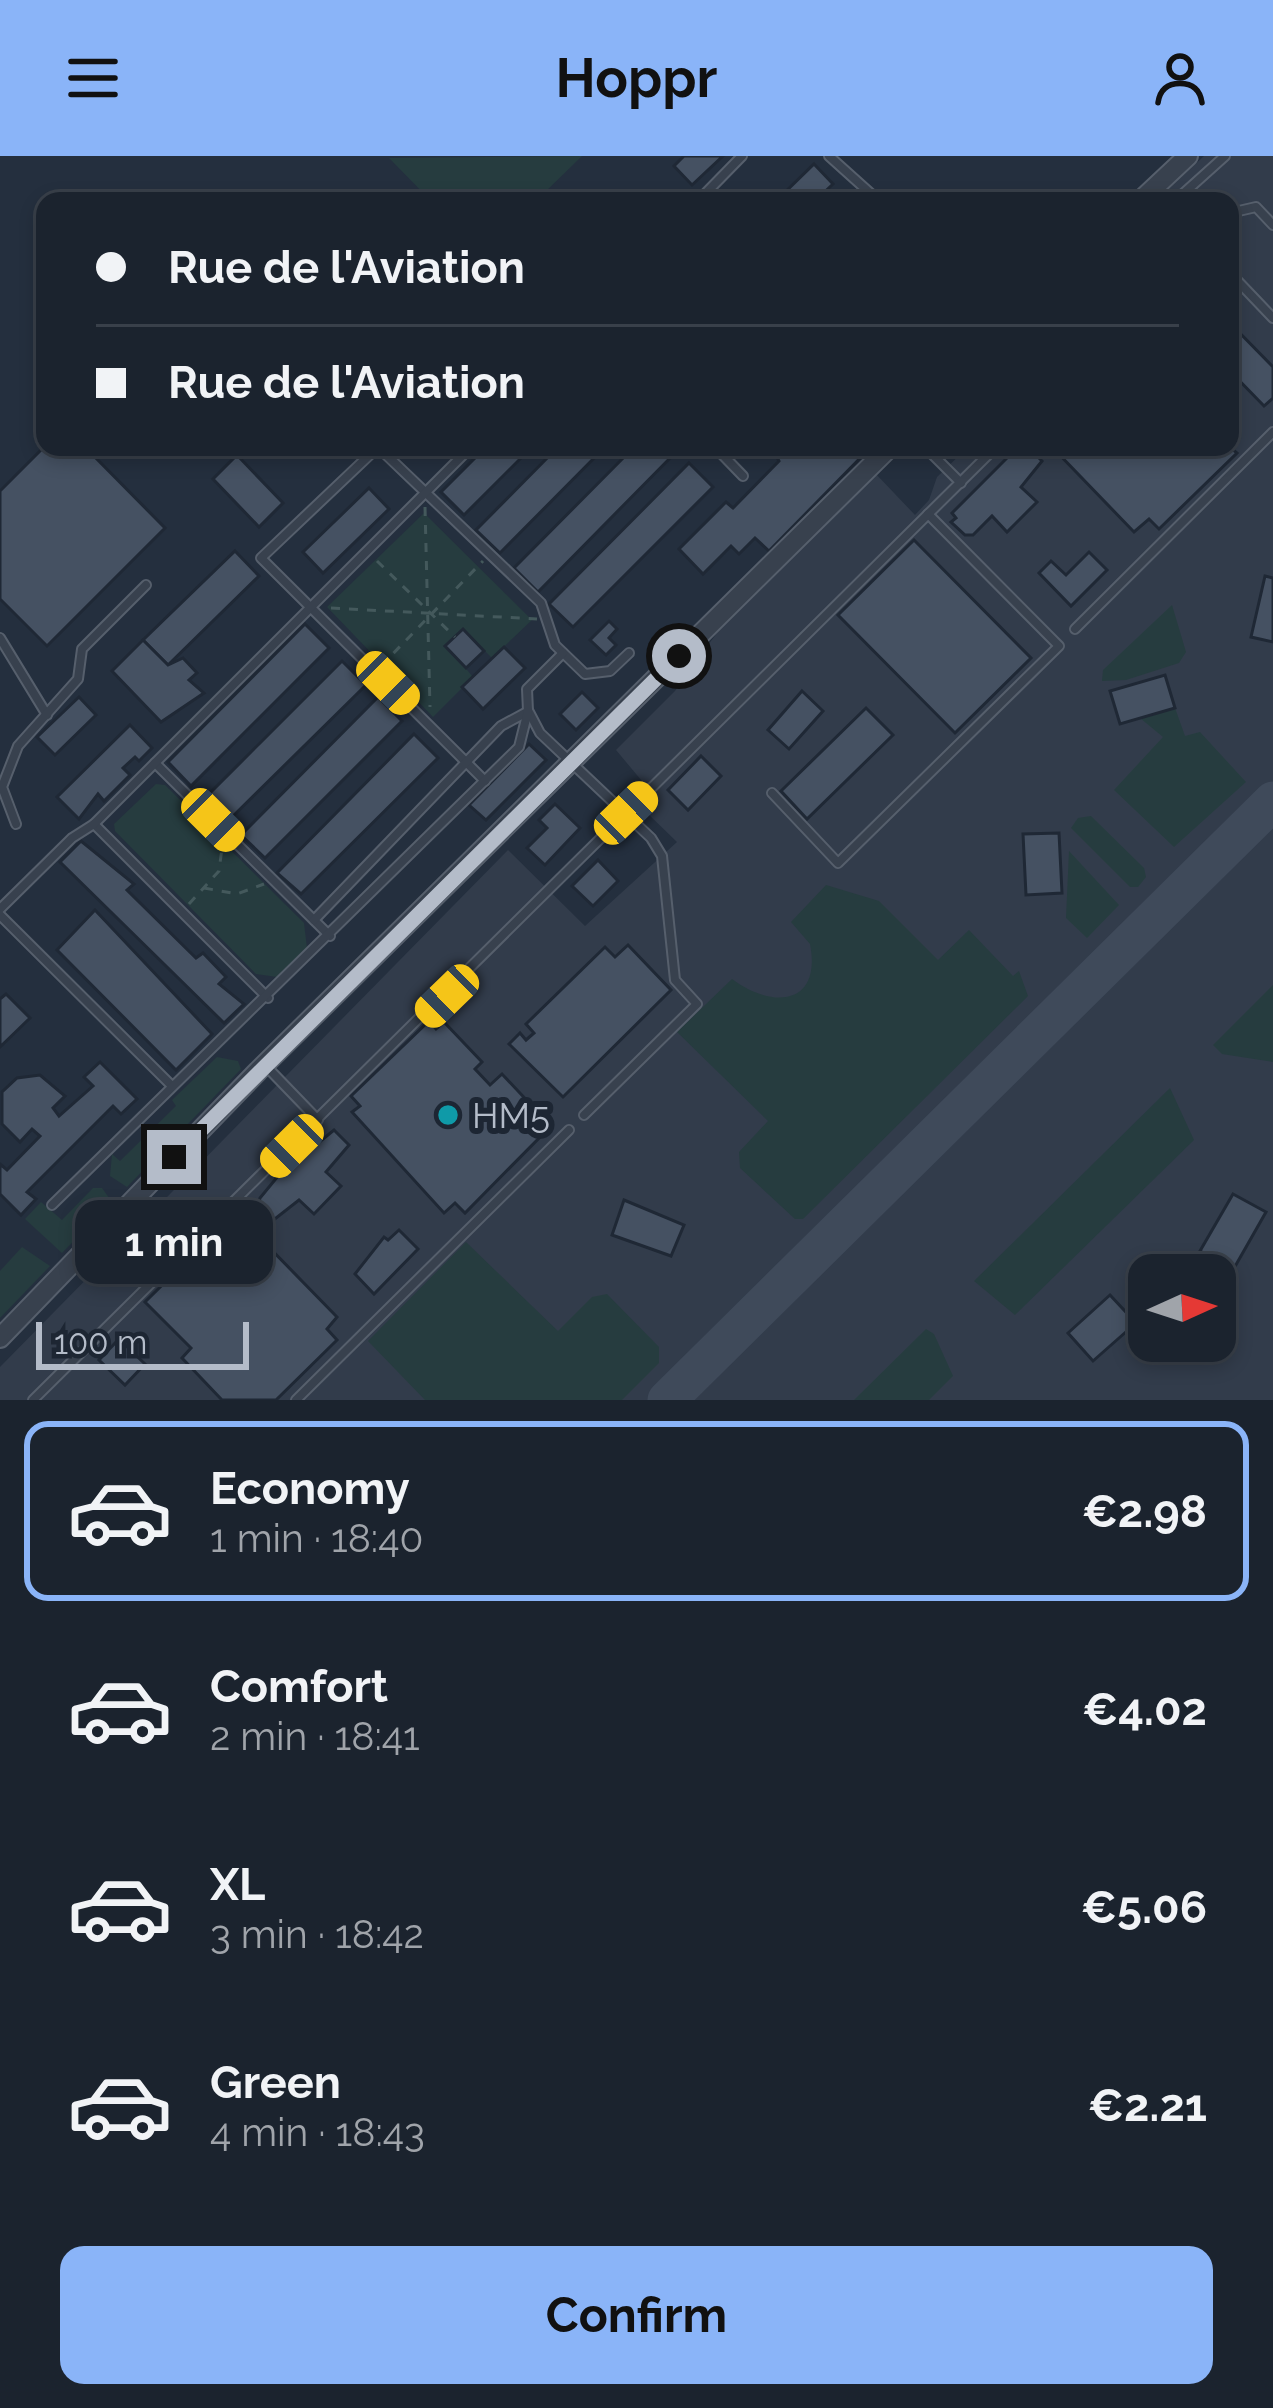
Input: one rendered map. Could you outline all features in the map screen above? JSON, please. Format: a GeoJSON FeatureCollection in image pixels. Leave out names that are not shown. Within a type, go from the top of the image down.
{"type":"FeatureCollection","features":[{"type":"Feature","properties":{"kind":"street"},"geometry":{"type":"LineString","coordinates":[[1156,192],[1188,156]]}},
{"type":"Feature","properties":{"kind":"street"},"geometry":{"type":"LineString","coordinates":[[0,1338],[265,1064],[881,456]]}},
{"type":"Feature","properties":{"kind":"lane"},"geometry":{"type":"LineString","coordinates":[[707,192],[742,156]]}},
{"type":"Feature","properties":{"kind":"lane"},"geometry":{"type":"LineString","coordinates":[[829,156],[869,192]]}},
{"type":"Feature","properties":{"kind":"lane"},"geometry":{"type":"LineString","coordinates":[[1185,192],[1225,156]]}},
{"type":"Feature","properties":{"kind":"lane"},"geometry":{"type":"LineString","coordinates":[[1239,211],[1256,207],[1273,225]]}},
{"type":"Feature","properties":{"kind":"lane"},"geometry":{"type":"LineString","coordinates":[[1239,282],[1273,318]]}},
{"type":"Feature","properties":{"kind":"lane"},"geometry":{"type":"LineString","coordinates":[[1075,629],[1273,432]]}},
{"type":"Feature","properties":{"kind":"lane"},"geometry":{"type":"LineString","coordinates":[[369,456],[261,558],[485,781]]}},
{"type":"Feature","properties":{"kind":"lane"},"geometry":{"type":"LineString","coordinates":[[387,456],[541,602],[563,653],[585,674],[610,671],[629,653]]}},
{"type":"Feature","properties":{"kind":"lane"},"geometry":{"type":"LineString","coordinates":[[171,1085],[0,912],[462,456]]}},
{"type":"Feature","properties":{"kind":"lane"},"geometry":{"type":"LineString","coordinates":[[723,456],[742,476]]}},
{"type":"Feature","properties":{"kind":"lane"},"geometry":{"type":"LineString","coordinates":[[934,456],[961,483]]}},
{"type":"Feature","properties":{"kind":"lane"},"geometry":{"type":"LineString","coordinates":[[33,1400],[987,456]]}},
{"type":"Feature","properties":{"kind":"lane"},"geometry":{"type":"LineString","coordinates":[[772,793],[838,863],[1059,646],[928,514]]}},
{"type":"Feature","properties":{"kind":"lane"},"geometry":{"type":"LineString","coordinates":[[16,824],[1,787],[18,746],[78,679],[82,649],[146,585]]}},
{"type":"Feature","properties":{"kind":"lane"},"geometry":{"type":"LineString","coordinates":[[0,638],[47,715]]}},
{"type":"Feature","properties":{"kind":"lane"},"geometry":{"type":"LineString","coordinates":[[52,1205],[519,747],[528,711],[527,689],[563,653]]}},
{"type":"Feature","properties":{"kind":"lane"},"geometry":{"type":"LineString","coordinates":[[528,711],[540,733],[626,813],[662,856],[675,980],[697,1004],[584,1115]]}},
{"type":"Feature","properties":{"kind":"lane"},"geometry":{"type":"LineString","coordinates":[[314,920],[501,726],[528,711]]}},
{"type":"Feature","properties":{"kind":"lane"},"geometry":{"type":"LineString","coordinates":[[155,763],[330,936]]}},
{"type":"Feature","properties":{"kind":"lane"},"geometry":{"type":"LineString","coordinates":[[94,824],[268,998]]}},
{"type":"Feature","properties":{"kind":"lane"},"geometry":{"type":"LineString","coordinates":[[265,1064],[318,1120]]}},
{"type":"Feature","properties":{"kind":"lane"},"geometry":{"type":"LineString","coordinates":[[296,1400],[569,1130]]}},
{"type":"Feature","properties":{"kind":"path"},"geometry":{"type":"LineString","coordinates":[[425,493],[430,725]]}},
{"type":"Feature","properties":{"kind":"path"},"geometry":{"type":"LineString","coordinates":[[367,551],[455,637]]}},
{"type":"Feature","properties":{"kind":"path"},"geometry":{"type":"LineString","coordinates":[[376,672],[490,554]]}},
{"type":"Feature","properties":{"kind":"path"},"geometry":{"type":"LineString","coordinates":[[311,607],[547,620]]}},
{"type":"Feature","properties":{"kind":"path"},"geometry":{"type":"LineString","coordinates":[[182,912],[220,871],[222,846],[232,838]]}},
{"type":"Feature","properties":{"kind":"path"},"geometry":{"type":"LineString","coordinates":[[203,887],[250,892],[271,877]]}},
{"type":"Feature","properties":{"kind":"shaded area"},"geometry":{"type":"Polygon","coordinates":[[[1204,156],[1273,156],[1273,1400],[0,1400],[0,1367],[508,850],[585,926],[677,842],[645,811],[657,799],[616,750],[675,691],[724,623],[875,473],[915,515],[929,500],[937,477],[959,456],[1239,456],[1239,192],[1166,192],[1204,156]]]}},
{"type":"Feature","properties":{"kind":"green space"},"geometry":{"type":"Polygon","coordinates":[[[582,156],[545,192],[422,192],[389,158],[582,156]]]}},
{"type":"Feature","properties":{"kind":"green space"},"geometry":{"type":"Polygon","coordinates":[[[424,513],[532,620],[492,658],[463,629],[446,645],[473,677],[433,717],[327,607],[424,513]]]}},
{"type":"Feature","properties":{"kind":"green space"},"geometry":{"type":"Polygon","coordinates":[[[1172,605],[1186,652],[1179,663],[1126,680],[1102,681],[1103,670],[1172,605]]]}},
{"type":"Feature","properties":{"kind":"green space"},"geometry":{"type":"Polygon","coordinates":[[[1175,708],[1185,736],[1200,732],[1246,782],[1174,847],[1114,790],[1163,737],[1140,718],[1175,708]]]}},
{"type":"Feature","properties":{"kind":"green space"},"geometry":{"type":"Polygon","coordinates":[[[156,784],[165,785],[304,923],[307,948],[277,977],[256,974],[115,831],[114,824],[156,784]]]}},
{"type":"Feature","properties":{"kind":"green space"},"geometry":{"type":"Polygon","coordinates":[[[1091,816],[1144,868],[1146,877],[1138,887],[1130,887],[1071,828],[1078,818],[1091,816]]]}},
{"type":"Feature","properties":{"kind":"green space"},"geometry":{"type":"Polygon","coordinates":[[[1069,851],[1119,905],[1087,938],[1066,918],[1069,851]]]}},
{"type":"Feature","properties":{"kind":"green space"},"geometry":{"type":"Polygon","coordinates":[[[826,885],[879,901],[938,960],[969,930],[1013,976],[1019,971],[1028,996],[803,1219],[795,1219],[740,1168],[739,1152],[768,1121],[677,1032],[732,979],[763,995],[790,996],[801,990],[812,965],[810,944],[791,922],[826,885]]]}},
{"type":"Feature","properties":{"kind":"green space"},"geometry":{"type":"Polygon","coordinates":[[[1273,985],[1273,1062],[1222,1054],[1213,1045],[1273,985]]]}},
{"type":"Feature","properties":{"kind":"green space"},"geometry":{"type":"Polygon","coordinates":[[[217,1057],[238,1061],[241,1069],[127,1187],[110,1176],[112,1154],[120,1161],[217,1057]]]}},
{"type":"Feature","properties":{"kind":"green space"},"geometry":{"type":"Polygon","coordinates":[[[1170,1088],[1194,1140],[1015,1315],[974,1281],[1170,1088]]]}},
{"type":"Feature","properties":{"kind":"green space"},"geometry":{"type":"Polygon","coordinates":[[[93,1188],[102,1188],[112,1202],[62,1253],[25,1219],[41,1202],[62,1220],[93,1188]]]}},
{"type":"Feature","properties":{"kind":"green space"},"geometry":{"type":"Polygon","coordinates":[[[466,1242],[558,1331],[592,1297],[607,1294],[659,1347],[659,1363],[622,1400],[425,1400],[368,1341],[466,1242]]]}},
{"type":"Feature","properties":{"kind":"green space"},"geometry":{"type":"Polygon","coordinates":[[[22,1247],[50,1266],[0,1318],[0,1271],[22,1247]]]}},
{"type":"Feature","properties":{"kind":"green space"},"geometry":{"type":"Polygon","coordinates":[[[926,1329],[934,1334],[953,1376],[929,1400],[854,1400],[926,1329]]]}},
{"type":"Feature","properties":{"kind":"building"},"geometry":{"type":"Polygon","coordinates":[[[684,156],[723,156],[692,185],[674,166],[684,156]]]}},
{"type":"Feature","properties":{"kind":"building"},"geometry":{"type":"Polygon","coordinates":[[[814,164],[833,184],[825,192],[785,192],[814,164]]]}},
{"type":"Feature","properties":{"kind":"building"},"geometry":{"type":"Polygon","coordinates":[[[1239,332],[1273,367],[1273,398],[1264,406],[1239,380],[1239,332]]]}},
{"type":"Feature","properties":{"kind":"building"},"geometry":{"type":"Polygon","coordinates":[[[36,455],[94,456],[165,528],[47,646],[0,599],[0,491],[36,455]]]}},
{"type":"Feature","properties":{"kind":"building"},"geometry":{"type":"Polygon","coordinates":[[[238,456],[283,503],[259,527],[213,479],[238,456]]]}},
{"type":"Feature","properties":{"kind":"building"},"geometry":{"type":"Polygon","coordinates":[[[477,456],[523,456],[464,515],[441,492],[477,456]]]}},
{"type":"Feature","properties":{"kind":"building"},"geometry":{"type":"Polygon","coordinates":[[[549,456],[596,456],[500,553],[476,530],[549,456]]]}},
{"type":"Feature","properties":{"kind":"building"},"geometry":{"type":"Polygon","coordinates":[[[625,456],[672,456],[538,592],[514,568],[625,456]]]}},
{"type":"Feature","properties":{"kind":"building"},"geometry":{"type":"Polygon","coordinates":[[[776,456],[862,456],[769,551],[755,538],[739,554],[731,546],[703,574],[679,549],[726,502],[733,508],[779,461],[776,456]]]}},
{"type":"Feature","properties":{"kind":"building"},"geometry":{"type":"Polygon","coordinates":[[[1009,456],[1037,456],[1042,461],[1021,487],[1037,502],[1007,532],[992,516],[973,535],[965,535],[951,522],[956,518],[952,513],[1009,456]]]}},
{"type":"Feature","properties":{"kind":"building"},"geometry":{"type":"Polygon","coordinates":[[[1061,456],[1234,456],[1159,529],[1149,519],[1134,532],[1061,456]]]}},
{"type":"Feature","properties":{"kind":"building"},"geometry":{"type":"Polygon","coordinates":[[[689,463],[713,487],[573,627],[549,604],[689,463]]]}},
{"type":"Feature","properties":{"kind":"building"},"geometry":{"type":"Polygon","coordinates":[[[369,488],[389,509],[323,573],[303,552],[369,488]]]}},
{"type":"Feature","properties":{"kind":"building"},"geometry":{"type":"Polygon","coordinates":[[[914,540],[1031,658],[955,733],[838,615],[914,540]]]}},
{"type":"Feature","properties":{"kind":"building"},"geometry":{"type":"Polygon","coordinates":[[[235,551],[259,576],[168,665],[143,640],[235,551]]]}},
{"type":"Feature","properties":{"kind":"building"},"geometry":{"type":"Polygon","coordinates":[[[1089,552],[1107,570],[1071,606],[1039,573],[1051,561],[1066,575],[1089,552]]]}},
{"type":"Feature","properties":{"kind":"building"},"geometry":{"type":"Polygon","coordinates":[[[1265,576],[1273,578],[1273,642],[1251,637],[1265,576]]]}},
{"type":"Feature","properties":{"kind":"building"},"geometry":{"type":"Polygon","coordinates":[[[609,621],[617,629],[609,638],[616,645],[606,655],[590,640],[609,621]]]}},
{"type":"Feature","properties":{"kind":"building"},"geometry":{"type":"Polygon","coordinates":[[[305,624],[329,648],[191,786],[168,762],[305,624]]]}},
{"type":"Feature","properties":{"kind":"building"},"geometry":{"type":"Polygon","coordinates":[[[463,629],[484,651],[466,668],[445,646],[463,629]]]}},
{"type":"Feature","properties":{"kind":"building"},"geometry":{"type":"Polygon","coordinates":[[[143,640],[168,665],[183,658],[197,673],[189,680],[204,693],[161,722],[112,671],[143,640]]]}},
{"type":"Feature","properties":{"kind":"building"},"geometry":{"type":"Polygon","coordinates":[[[504,647],[525,668],[483,709],[462,687],[504,647]]]}},
{"type":"Feature","properties":{"kind":"building"},"geometry":{"type":"Polygon","coordinates":[[[342,661],[366,685],[227,822],[204,799],[342,661]]]}},
{"type":"Feature","properties":{"kind":"building"},"geometry":{"type":"Polygon","coordinates":[[[1165,675],[1175,708],[1120,724],[1110,691],[1165,675]]]}},
{"type":"Feature","properties":{"kind":"building"},"geometry":{"type":"Polygon","coordinates":[[[802,691],[823,711],[789,749],[768,730],[802,691]]]}},
{"type":"Feature","properties":{"kind":"building"},"geometry":{"type":"Polygon","coordinates":[[[582,692],[598,708],[576,730],[560,714],[582,692]]]}},
{"type":"Feature","properties":{"kind":"building"},"geometry":{"type":"Polygon","coordinates":[[[79,697],[96,715],[55,755],[37,737],[79,697]]]}},
{"type":"Feature","properties":{"kind":"building"},"geometry":{"type":"Polygon","coordinates":[[[378,697],[402,721],[265,858],[241,835],[378,697]]]}},
{"type":"Feature","properties":{"kind":"building"},"geometry":{"type":"Polygon","coordinates":[[[866,708],[893,735],[807,819],[781,791],[866,708]]]}},
{"type":"Feature","properties":{"kind":"building"},"geometry":{"type":"Polygon","coordinates":[[[130,725],[152,748],[123,768],[130,775],[104,801],[98,794],[79,819],[57,797],[130,725]]]}},
{"type":"Feature","properties":{"kind":"building"},"geometry":{"type":"Polygon","coordinates":[[[414,734],[438,758],[301,894],[277,873],[414,734]]]}},
{"type":"Feature","properties":{"kind":"building"},"geometry":{"type":"Polygon","coordinates":[[[529,744],[546,760],[486,820],[469,805],[529,744]]]}},
{"type":"Feature","properties":{"kind":"building"},"geometry":{"type":"Polygon","coordinates":[[[701,756],[721,776],[688,810],[668,790],[701,756]]]}},
{"type":"Feature","properties":{"kind":"building"},"geometry":{"type":"Polygon","coordinates":[[[555,804],[580,828],[545,865],[527,848],[547,828],[539,820],[555,804]]]}},
{"type":"Feature","properties":{"kind":"building"},"geometry":{"type":"Polygon","coordinates":[[[1059,833],[1062,893],[1026,895],[1023,834],[1059,833]]]}},
{"type":"Feature","properties":{"kind":"building"},"geometry":{"type":"Polygon","coordinates":[[[81,841],[134,884],[127,890],[196,958],[203,953],[226,977],[219,984],[244,1004],[224,1023],[60,862],[81,841]]]}},
{"type":"Feature","properties":{"kind":"building"},"geometry":{"type":"Polygon","coordinates":[[[598,860],[618,881],[593,906],[572,886],[598,860]]]}},
{"type":"Feature","properties":{"kind":"building"},"geometry":{"type":"Polygon","coordinates":[[[95,910],[212,1034],[176,1070],[57,950],[95,910]]]}},
{"type":"Feature","properties":{"kind":"building"},"geometry":{"type":"Polygon","coordinates":[[[628,945],[671,990],[563,1097],[509,1044],[520,1033],[526,1040],[534,1033],[526,1024],[605,947],[615,957],[628,945]]]}},
{"type":"Feature","properties":{"kind":"building"},"geometry":{"type":"Polygon","coordinates":[[[6,994],[30,1018],[0,1047],[0,999],[6,994]]]}},
{"type":"Feature","properties":{"kind":"building","name":"HM5"},"geometry":{"type":"Polygon","coordinates":[[[429,1021],[436,1029],[444,1022],[482,1062],[475,1069],[490,1085],[502,1074],[551,1126],[465,1213],[455,1203],[444,1213],[352,1112],[360,1106],[351,1096],[429,1021]]]}},
{"type":"Feature","properties":{"kind":"building"},"geometry":{"type":"Polygon","coordinates":[[[100,1062],[137,1099],[121,1114],[113,1106],[27,1192],[36,1199],[21,1215],[0,1194],[0,1164],[7,1170],[40,1136],[32,1129],[20,1142],[2,1124],[2,1092],[17,1078],[40,1075],[65,1096],[53,1108],[59,1116],[93,1086],[84,1077],[100,1062]]]}},
{"type":"Feature","properties":{"kind":"building"},"geometry":{"type":"Polygon","coordinates":[[[334,1130],[349,1145],[326,1172],[341,1186],[314,1214],[299,1200],[271,1222],[257,1208],[260,1198],[297,1153],[301,1157],[334,1130]]]}},
{"type":"Feature","properties":{"kind":"building"},"geometry":{"type":"Polygon","coordinates":[[[1233,1194],[1266,1212],[1236,1265],[1236,1254],[1200,1251],[1233,1194]]]}},
{"type":"Feature","properties":{"kind":"building"},"geometry":{"type":"Polygon","coordinates":[[[624,1200],[684,1225],[671,1256],[612,1235],[624,1200]]]}},
{"type":"Feature","properties":{"kind":"building"},"geometry":{"type":"Polygon","coordinates":[[[224,1224],[231,1232],[238,1225],[251,1238],[258,1236],[337,1317],[327,1329],[337,1340],[276,1400],[222,1400],[182,1358],[191,1348],[145,1302],[224,1224]]]}},
{"type":"Feature","properties":{"kind":"building"},"geometry":{"type":"Polygon","coordinates":[[[399,1230],[418,1249],[374,1294],[355,1274],[384,1237],[388,1240],[399,1230]]]}},
{"type":"Feature","properties":{"kind":"building"},"geometry":{"type":"Polygon","coordinates":[[[1110,1295],[1128,1314],[1128,1330],[1093,1361],[1068,1333],[1110,1295]]]}},
{"type":"Feature","properties":{"kind":"building"},"geometry":{"type":"Polygon","coordinates":[[[119,1339],[145,1364],[125,1385],[99,1360],[119,1339]]]}},
{"type":"Feature","properties":{"kind":"taxiway"},"geometry":{"type":"LineString","coordinates":[[667,1400],[1273,801]]}},
{"type":"Feature","properties":{"kind":"place","name":"HM5"},"geometry":{"type":"Point","coordinates":[448,1115]}},
{"type":"Feature","properties":{"kind":"route"},"geometry":{"type":"LineString","coordinates":[[174,1157],[679,656]]}}]}
